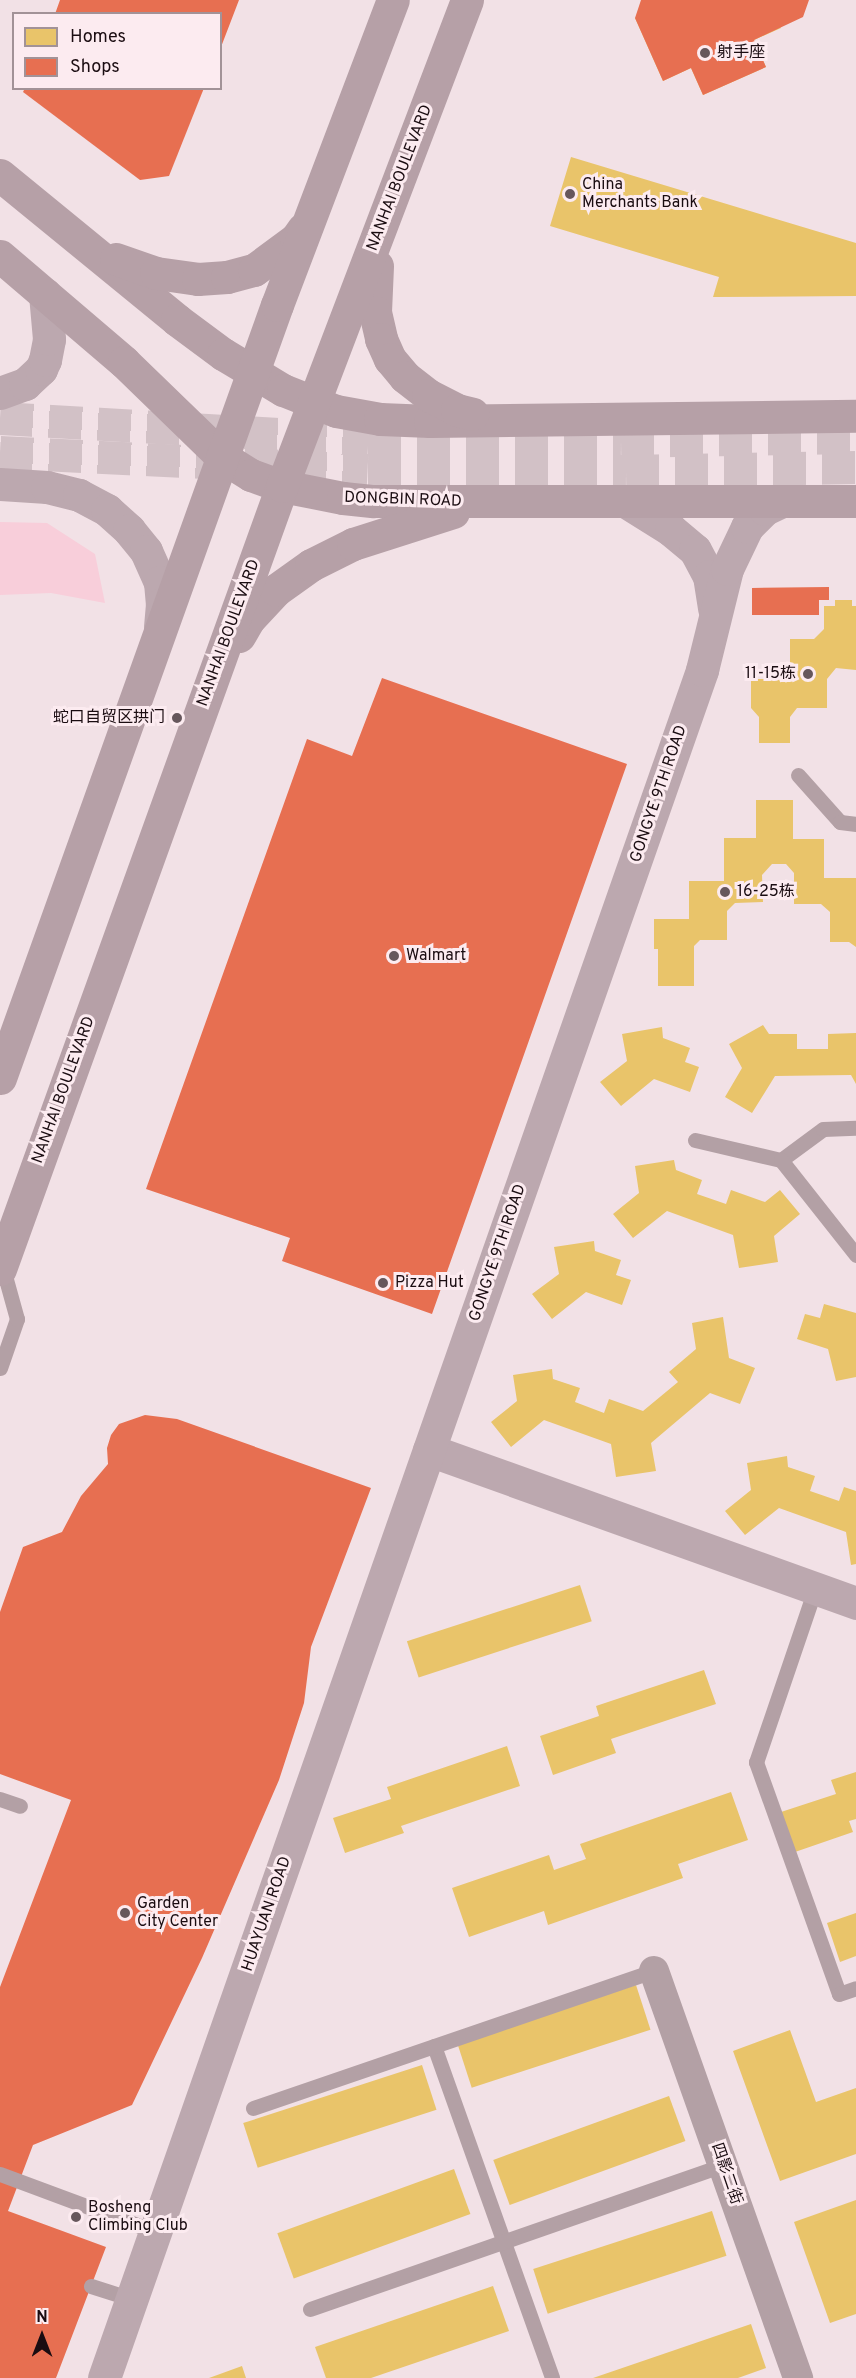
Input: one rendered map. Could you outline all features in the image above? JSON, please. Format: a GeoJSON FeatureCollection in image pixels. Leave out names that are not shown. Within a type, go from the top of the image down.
{"type":"FeatureCollection","features":[{"type":"Feature","properties":{"kind":"main road"},"geometry":{"type":"LineString","coordinates":[[0,1078],[252,374],[393,0]]}},
{"type":"Feature","properties":{"kind":"main road","name":"NANHAI BOULEVARD"},"geometry":{"type":"LineString","coordinates":[[1,1266],[282,486],[467,0]]}},
{"type":"Feature","properties":{"kind":"main road"},"geometry":{"type":"LineString","coordinates":[[0,175],[177,320],[252,374],[313,403],[357,416],[380,419],[522,421],[856,416]]}},
{"type":"Feature","properties":{"kind":"main road"},"geometry":{"type":"LineString","coordinates":[[387,214],[378,261],[375,312],[381,339],[390,359],[405,377],[428,395],[447,405],[482,416],[522,421]]}},
{"type":"Feature","properties":{"kind":"main road"},"geometry":{"type":"LineString","coordinates":[[70,231],[118,260],[156,273],[198,279],[254,270],[296,239],[312,215]]}},
{"type":"Feature","properties":{"kind":"main road","name":"DONGBIN ROAD"},"geometry":{"type":"LineString","coordinates":[[0,256],[124,362],[222,457],[251,475],[282,486],[374,501],[488,503],[856,501]]}},
{"type":"Feature","properties":{"kind":"main road"},"geometry":{"type":"LineString","coordinates":[[213,678],[249,619],[276,590],[311,565],[353,544],[411,523],[488,503]]}},
{"type":"Feature","properties":{"kind":"street"},"geometry":{"type":"LineString","coordinates":[[0,393],[25,384],[41,369],[49,339],[45,294]]}},
{"type":"Feature","properties":{"kind":"street"},"geometry":{"type":"LineString","coordinates":[[0,483],[47,488],[79,495],[107,510],[129,530],[146,551],[160,582],[162,604],[160,627]]}},
{"type":"Feature","properties":{"kind":"street","name":"GONGYE 9TH ROAD"},"geometry":{"type":"LineString","coordinates":[[429,1450],[702,670],[727,569],[740,538],[756,516],[780,502]]}},
{"type":"Feature","properties":{"kind":"street","name":"GONGYE 9TH ROAD"},"geometry":{"type":"LineString","coordinates":[[628,503],[671,530],[695,550],[704,563],[712,590],[713,626]]}},
{"type":"Feature","properties":{"kind":"street"},"geometry":{"type":"LineString","coordinates":[[429,1450],[856,1603]]}},
{"type":"Feature","properties":{"kind":"street","name":"HUAYUAN ROAD"},"geometry":{"type":"LineString","coordinates":[[104,2378],[429,1450]]}},
{"type":"Feature","properties":{"kind":"street","name":"四影二街"},"geometry":{"type":"LineString","coordinates":[[654,1971],[798,2378]]}},
{"type":"Feature","properties":{"kind":"lane"},"geometry":{"type":"LineString","coordinates":[[798,775],[840,822],[856,824]]}},
{"type":"Feature","properties":{"kind":"lane"},"geometry":{"type":"LineString","coordinates":[[781,1160],[823,1129],[856,1128]]}},
{"type":"Feature","properties":{"kind":"lane"},"geometry":{"type":"LineString","coordinates":[[695,1140],[781,1160],[856,1255]]}},
{"type":"Feature","properties":{"kind":"lane"},"geometry":{"type":"LineString","coordinates":[[0,1368],[18,1319],[1,1266]]}},
{"type":"Feature","properties":{"kind":"lane"},"geometry":{"type":"LineString","coordinates":[[815,1588],[756,1762],[839,1994],[856,1988]]}},
{"type":"Feature","properties":{"kind":"lane"},"geometry":{"type":"LineString","coordinates":[[0,1799],[20,1806]]}},
{"type":"Feature","properties":{"kind":"lane"},"geometry":{"type":"LineString","coordinates":[[253,2108],[654,1971]]}},
{"type":"Feature","properties":{"kind":"lane"},"geometry":{"type":"LineString","coordinates":[[434,2046],[552,2378]]}},
{"type":"Feature","properties":{"kind":"lane"},"geometry":{"type":"LineString","coordinates":[[310,2309],[723,2165]]}},
{"type":"Feature","properties":{"kind":"lane"},"geometry":{"type":"LineString","coordinates":[[0,2174],[156,2232]]}},
{"type":"Feature","properties":{"kind":"lane"},"geometry":{"type":"LineString","coordinates":[[92,2286],[132,2299]]}},
{"type":"Feature","properties":{"kind":"shaded area"},"geometry":{"type":"Polygon","coordinates":[[[0,522],[47,523],[95,554],[105,603],[51,593],[0,595],[0,522]]]}},
{"type":"Feature","properties":{"kind":"building: Homes","name":"射手座"},"geometry":{"type":"Polygon","coordinates":[[[659,0],[768,0],[781,28],[754,40],[766,67],[703,95],[691,68],[663,81],[635,18],[662,6],[659,0]]]}},
{"type":"Feature","properties":{"kind":"building: Homes"},"geometry":{"type":"Polygon","coordinates":[[[571,157],[856,243],[856,296],[713,297],[719,277],[550,226],[571,157]]]}},
{"type":"Feature","properties":{"kind":"building: Homes","name":"11-15栋"},"geometry":{"type":"Polygon","coordinates":[[[835,600],[852,600],[852,606],[856,606],[856,670],[836,668],[827,679],[827,708],[797,708],[790,717],[790,743],[759,743],[759,717],[751,708],[751,679],[781,679],[790,669],[790,639],[814,639],[824,629],[824,606],[835,606],[835,600]]]}},
{"type":"Feature","properties":{"kind":"building: Homes","name":"16-25栋"},"geometry":{"type":"Polygon","coordinates":[[[756,800],[793,800],[793,839],[824,839],[824,878],[856,878],[856,947],[849,942],[830,942],[830,912],[821,904],[794,904],[794,873],[786,864],[772,864],[762,875],[763,902],[735,903],[727,911],[727,940],[700,940],[694,946],[694,986],[658,986],[658,949],[654,949],[654,919],[689,919],[689,881],[724,881],[724,838],[756,838],[756,800]]]}},
{"type":"Feature","properties":{"kind":"building: Homes"},"geometry":{"type":"Polygon","coordinates":[[[763,1025],[769,1034],[797,1034],[797,1049],[828,1049],[828,1034],[856,1033],[856,1084],[851,1075],[775,1076],[752,1113],[725,1097],[742,1068],[729,1044],[763,1025]]]}},
{"type":"Feature","properties":{"kind":"building: Homes"},"geometry":{"type":"Polygon","coordinates":[[[662,1027],[663,1038],[690,1048],[685,1062],[699,1067],[690,1092],[654,1079],[621,1106],[600,1082],[627,1061],[622,1034],[662,1027]]]}},
{"type":"Feature","properties":{"kind":"building: Homes"},"geometry":{"type":"Polygon","coordinates":[[[674,1160],[676,1170],[702,1180],[697,1194],[726,1204],[731,1190],[765,1202],[780,1190],[800,1214],[774,1236],[778,1262],[739,1268],[733,1235],[667,1211],[633,1238],[613,1214],[639,1193],[635,1166],[674,1160]]]}},
{"type":"Feature","properties":{"kind":"building: Homes"},"geometry":{"type":"Polygon","coordinates":[[[594,1241],[595,1251],[621,1260],[616,1275],[631,1280],[622,1305],[586,1292],[552,1319],[532,1294],[559,1274],[554,1247],[594,1241]]]}},
{"type":"Feature","properties":{"kind":"building: Homes"},"geometry":{"type":"Polygon","coordinates":[[[824,1304],[856,1313],[856,1377],[836,1381],[828,1349],[797,1339],[805,1314],[820,1318],[824,1304]]]}},
{"type":"Feature","properties":{"kind":"building: Homes"},"geometry":{"type":"Polygon","coordinates":[[[723,1317],[729,1358],[755,1368],[740,1404],[710,1393],[651,1443],[656,1471],[616,1477],[611,1444],[544,1420],[511,1447],[491,1422],[517,1401],[513,1375],[552,1369],[553,1379],[580,1388],[575,1402],[604,1413],[609,1399],[643,1411],[678,1382],[669,1372],[696,1349],[692,1323],[723,1317]]]}},
{"type":"Feature","properties":{"kind":"building: Homes"},"geometry":{"type":"Polygon","coordinates":[[[787,1456],[788,1467],[815,1476],[810,1491],[839,1501],[844,1487],[856,1491],[856,1564],[851,1565],[846,1532],[779,1508],[745,1535],[725,1511],[751,1490],[747,1463],[787,1456]]]}},
{"type":"Feature","properties":{"kind":"building: Homes"},"geometry":{"type":"Polygon","coordinates":[[[580,1585],[592,1621],[419,1677],[407,1641],[580,1585]]]}},
{"type":"Feature","properties":{"kind":"building: Homes"},"geometry":{"type":"Polygon","coordinates":[[[704,1670],[716,1704],[611,1739],[616,1753],[553,1775],[540,1736],[599,1716],[596,1706],[704,1670]]]}},
{"type":"Feature","properties":{"kind":"building: Homes"},"geometry":{"type":"Polygon","coordinates":[[[507,1746],[520,1786],[401,1826],[404,1833],[345,1853],[333,1818],[391,1799],[387,1787],[507,1746]]]}},
{"type":"Feature","properties":{"kind":"building: Homes"},"geometry":{"type":"Polygon","coordinates":[[[856,1772],[856,1819],[849,1821],[853,1832],[795,1852],[781,1812],[836,1794],[831,1780],[856,1772]]]}},
{"type":"Feature","properties":{"kind":"building: Homes"},"geometry":{"type":"Polygon","coordinates":[[[731,1792],[748,1840],[678,1864],[683,1878],[548,1925],[544,1911],[469,1937],[452,1888],[549,1855],[554,1870],[586,1859],[580,1844],[731,1792]]]}},
{"type":"Feature","properties":{"kind":"building: Homes"},"geometry":{"type":"Polygon","coordinates":[[[856,1913],[856,1956],[840,1962],[827,1923],[856,1913]]]}},
{"type":"Feature","properties":{"kind":"building: Homes"},"geometry":{"type":"Polygon","coordinates":[[[636,1985],[651,2030],[472,2088],[457,2043],[636,1985]]]}},
{"type":"Feature","properties":{"kind":"building: Homes"},"geometry":{"type":"Polygon","coordinates":[[[790,2030],[816,2102],[856,2088],[856,2154],[780,2181],[733,2051],[790,2030]]]}},
{"type":"Feature","properties":{"kind":"building: Homes"},"geometry":{"type":"Polygon","coordinates":[[[422,2065],[437,2110],[258,2168],[243,2123],[422,2065]]]}},
{"type":"Feature","properties":{"kind":"building: Homes"},"geometry":{"type":"Polygon","coordinates":[[[669,2096],[685,2141],[510,2205],[493,2160],[669,2096]]]}},
{"type":"Feature","properties":{"kind":"building: Homes"},"geometry":{"type":"Polygon","coordinates":[[[454,2169],[470,2214],[294,2278],[277,2233],[454,2169]]]}},
{"type":"Feature","properties":{"kind":"building: Homes"},"geometry":{"type":"Polygon","coordinates":[[[856,2200],[856,2314],[830,2323],[794,2222],[856,2200]]]}},
{"type":"Feature","properties":{"kind":"building: Homes"},"geometry":{"type":"Polygon","coordinates":[[[712,2211],[727,2256],[548,2314],[533,2269],[712,2211]]]}},
{"type":"Feature","properties":{"kind":"building: Homes"},"geometry":{"type":"Polygon","coordinates":[[[493,2286],[509,2331],[371,2378],[326,2378],[315,2347],[493,2286]]]}},
{"type":"Feature","properties":{"kind":"building: Homes"},"geometry":{"type":"Polygon","coordinates":[[[751,2324],[766,2368],[738,2378],[593,2378],[751,2324]]]}},
{"type":"Feature","properties":{"kind":"building: Homes"},"geometry":{"type":"Polygon","coordinates":[[[242,2366],[246,2378],[209,2378],[242,2366]]]}},
{"type":"Feature","properties":{"kind":"building: Shops"},"geometry":{"type":"Polygon","coordinates":[[[60,0],[239,0],[222,44],[222,12],[56,12],[60,0]]]}},
{"type":"Feature","properties":{"kind":"building: Shops","name":"射手座"},"geometry":{"type":"Polygon","coordinates":[[[641,0],[809,0],[803,17],[754,40],[766,67],[703,95],[691,68],[663,81],[635,18],[641,0]]]}},
{"type":"Feature","properties":{"kind":"building: Shops"},"geometry":{"type":"Polygon","coordinates":[[[24,90],[203,90],[169,176],[140,180],[23,92],[24,90]]]}},
{"type":"Feature","properties":{"kind":"building: Shops"},"geometry":{"type":"Polygon","coordinates":[[[829,587],[829,600],[819,600],[819,615],[752,615],[752,588],[829,587]]]}},
{"type":"Feature","properties":{"kind":"building: Shops","name":"Walmart"},"geometry":{"type":"Polygon","coordinates":[[[382,678],[627,764],[432,1314],[282,1261],[290,1238],[146,1189],[307,739],[352,756],[382,678]]]}},
{"type":"Feature","properties":{"kind":"building: Shops","name":"Garden City Center"},"geometry":{"type":"Polygon","coordinates":[[[145,1415],[177,1419],[371,1488],[311,1647],[304,1703],[279,1780],[202,1958],[132,2105],[33,2145],[8,2211],[106,2247],[56,2378],[0,2378],[0,1987],[71,1800],[0,1774],[0,1612],[23,1547],[62,1532],[81,1496],[108,1464],[107,1448],[111,1435],[119,1424],[145,1415]]]}},
{"type":"Feature","properties":{"kind":"tunnel"},"geometry":{"type":"LineString","coordinates":[[0,418],[368,439],[621,441],[856,437]]}},
{"type":"Feature","properties":{"kind":"tunnel"},"geometry":{"type":"LineString","coordinates":[[0,452],[368,470],[626,471],[856,467]]}},
{"type":"Feature","properties":{"kind":"place","name":"射手座"},"geometry":{"type":"Point","coordinates":[705,53]}},
{"type":"Feature","properties":{"kind":"place","name":"China Merchants Bank"},"geometry":{"type":"Point","coordinates":[570,194]}},
{"type":"Feature","properties":{"kind":"place","name":"11-15栋"},"geometry":{"type":"Point","coordinates":[808,674]}},
{"type":"Feature","properties":{"kind":"place","name":"蛇口自贸区拱门"},"geometry":{"type":"Point","coordinates":[177,718]}},
{"type":"Feature","properties":{"kind":"place","name":"16-25栋"},"geometry":{"type":"Point","coordinates":[725,892]}},
{"type":"Feature","properties":{"kind":"place","name":"Walmart"},"geometry":{"type":"Point","coordinates":[394,956]}},
{"type":"Feature","properties":{"kind":"place","name":"Pizza Hut"},"geometry":{"type":"Point","coordinates":[383,1283]}},
{"type":"Feature","properties":{"kind":"place","name":"Garden City Center"},"geometry":{"type":"Point","coordinates":[125,1913]}},
{"type":"Feature","properties":{"kind":"place","name":"Bosheng Climbing Club"},"geometry":{"type":"Point","coordinates":[76,2217]}}]}
